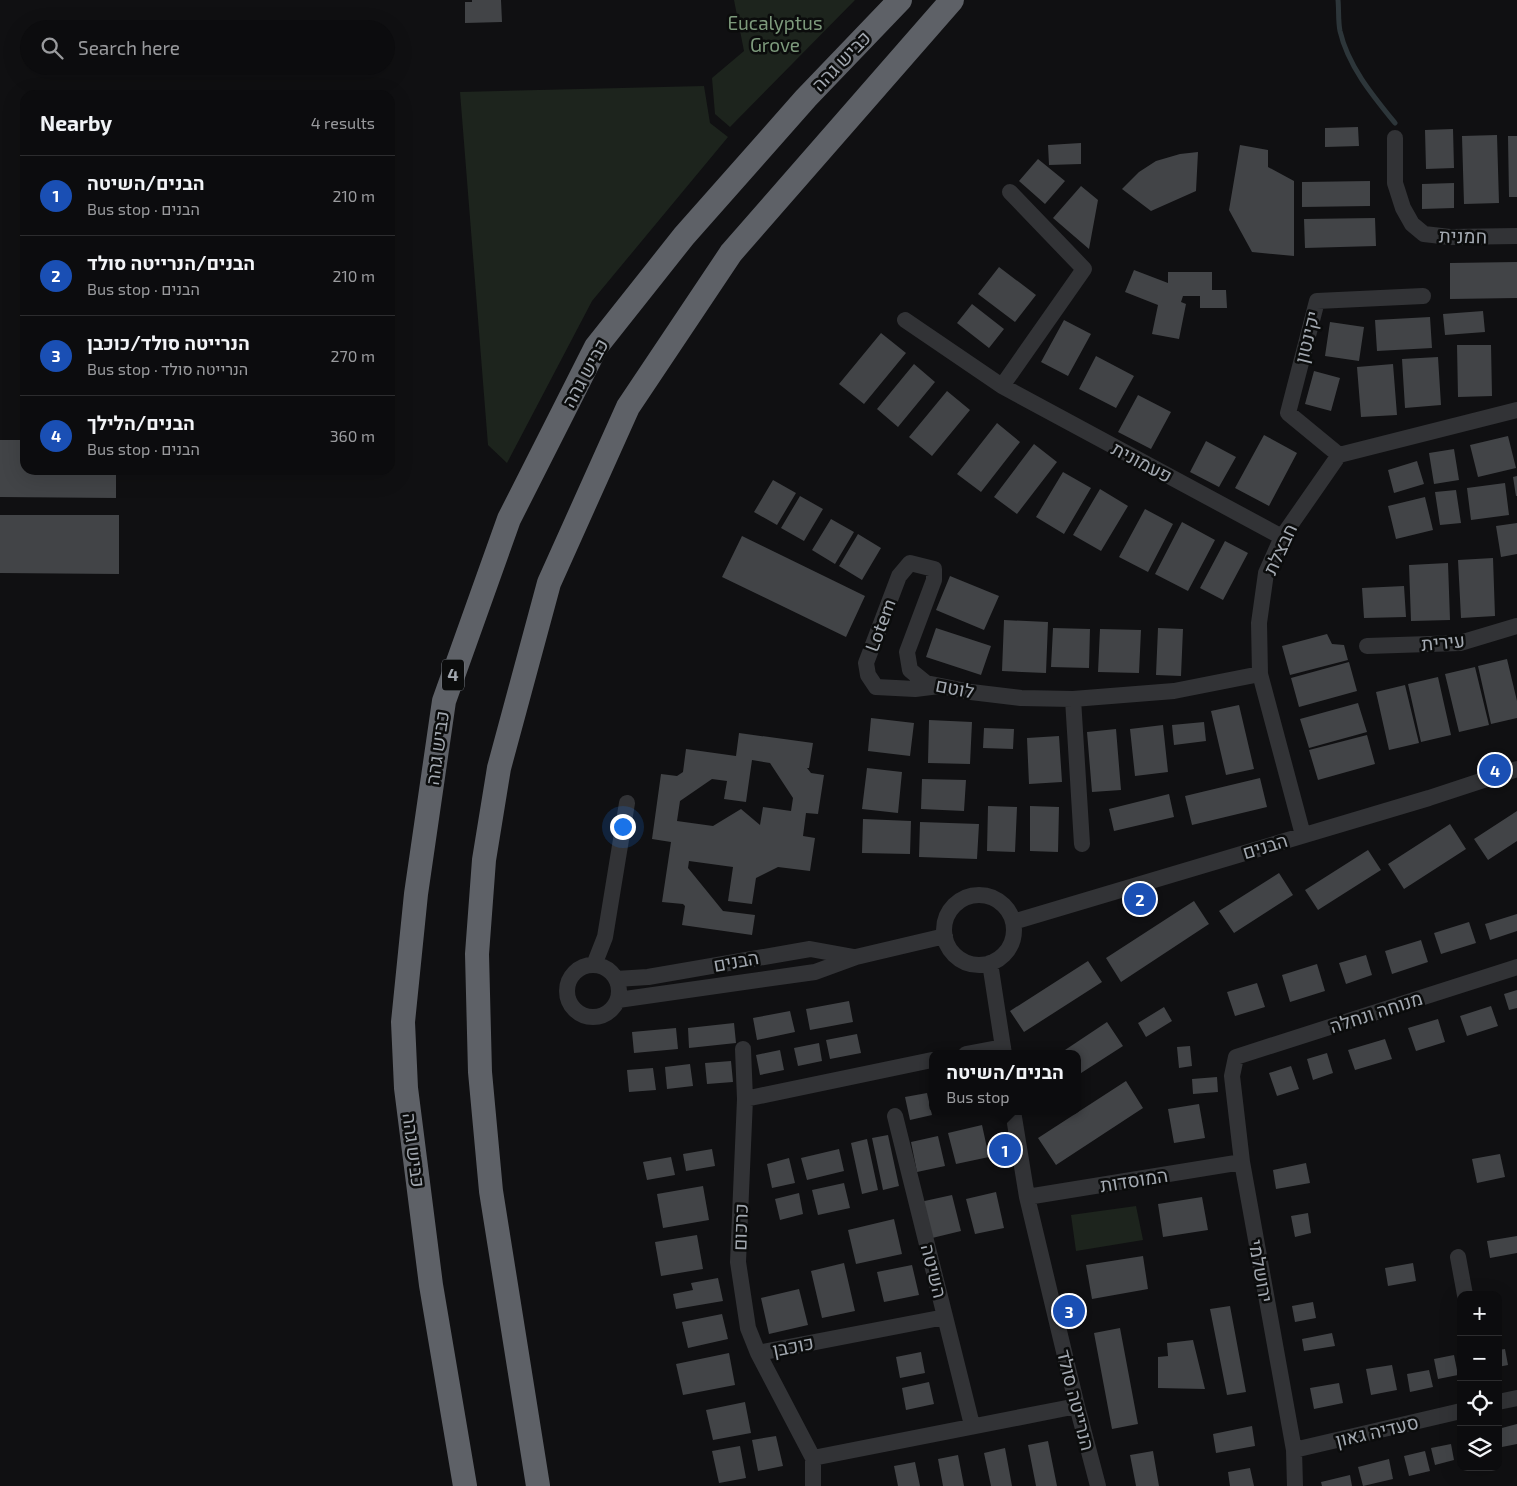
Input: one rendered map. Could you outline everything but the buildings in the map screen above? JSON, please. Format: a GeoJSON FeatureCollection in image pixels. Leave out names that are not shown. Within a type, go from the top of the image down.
{"type":"FeatureCollection","features":[{"type":"Feature","properties":{"kind":"highway","name":"כביש גהה"},"geometry":{"type":"LineString","coordinates":[[465,1486],[431,1285],[406,1088],[403,1022],[416,894],[444,701],[509,519],[596,347],[684,236],[806,98],[900,0]]}},
{"type":"Feature","properties":{"kind":"highway"},"geometry":{"type":"LineString","coordinates":[[538,1486],[491,1191],[480,1072],[477,954],[484,860],[499,768],[549,583],[628,407],[730,253],[952,0]]}},
{"type":"Feature","properties":{"kind":"street","name":"חמנית"},"geometry":{"type":"LineString","coordinates":[[1395,138],[1395,183],[1403,208],[1412,224],[1424,234],[1450,237],[1517,236]]}},
{"type":"Feature","properties":{"kind":"street"},"geometry":{"type":"LineString","coordinates":[[1002,386],[1084,269],[1010,192]]}},
{"type":"Feature","properties":{"kind":"street","name":"יקינטון"},"geometry":{"type":"LineString","coordinates":[[1339,455],[1288,413],[1316,301],[1423,296]]}},
{"type":"Feature","properties":{"kind":"street","name":"פעמונית"},"geometry":{"type":"LineString","coordinates":[[905,320],[1002,386],[1282,537]]}},
{"type":"Feature","properties":{"kind":"street"},"geometry":{"type":"LineString","coordinates":[[1339,455],[1517,410]]}},
{"type":"Feature","properties":{"kind":"street","name":"חבצלת"},"geometry":{"type":"LineString","coordinates":[[1303,835],[1260,674],[1259,623],[1266,573],[1282,537],[1339,455]]}},
{"type":"Feature","properties":{"kind":"street","name":"לוטם"},"geometry":{"type":"LineString","coordinates":[[910,563],[934,569],[934,580],[907,652],[910,670],[926,683],[971,692],[1021,698],[1073,699],[1174,691],[1260,674]]}},
{"type":"Feature","properties":{"kind":"street","name":"Lotem"},"geometry":{"type":"LineString","coordinates":[[910,563],[899,576],[866,663],[868,675],[876,687],[914,689],[939,686]]}},
{"type":"Feature","properties":{"kind":"street","name":"עירית"},"geometry":{"type":"LineString","coordinates":[[1367,646],[1460,643],[1517,626]]}},
{"type":"Feature","properties":{"kind":"street"},"geometry":{"type":"LineString","coordinates":[[1073,699],[1082,844]]}},
{"type":"Feature","properties":{"kind":"street","name":"הבנים"},"geometry":{"type":"LineString","coordinates":[[1013,922],[1429,798],[1517,769]]}},
{"type":"Feature","properties":{"kind":"street"},"geometry":{"type":"LineString","coordinates":[[594,965],[605,937],[627,803]]}},
{"type":"Feature","properties":{"kind":"street"},"geometry":{"type":"LineString","coordinates":[[990,896],[1000,902],[1008,911],[1013,922],[1012,942],[1007,951],[990,963],[978,965],[956,956],[949,947],[945,936],[945,924],[952,908],[966,897],[990,896]]}},
{"type":"Feature","properties":{"kind":"street","name":"הבנים"},"geometry":{"type":"LineString","coordinates":[[618,1000],[815,972],[856,957],[945,936]]}},
{"type":"Feature","properties":{"kind":"street","name":"הבנים"},"geometry":{"type":"LineString","coordinates":[[616,979],[648,977],[810,949],[856,957]]}},
{"type":"Feature","properties":{"kind":"street"},"geometry":{"type":"LineString","coordinates":[[990,963],[1004,1050]]}},
{"type":"Feature","properties":{"kind":"street"},"geometry":{"type":"LineString","coordinates":[[585,966],[603,967],[611,972],[616,979],[619,986],[618,1000],[614,1008],[607,1014],[590,1018],[574,1010],[569,1002],[566,994],[571,976],[585,966]]}},
{"type":"Feature","properties":{"kind":"street","name":"מנוחה ונחלה"},"geometry":{"type":"LineString","coordinates":[[1236,1057],[1517,967]]}},
{"type":"Feature","properties":{"kind":"street","name":"כרכום"},"geometry":{"type":"LineString","coordinates":[[743,1049],[745,1099],[738,1262],[748,1328],[758,1353]]}},
{"type":"Feature","properties":{"kind":"street","name":"ירושלמי"},"geometry":{"type":"LineString","coordinates":[[1236,1057],[1232,1076],[1242,1162],[1294,1450],[1295,1486]]}},
{"type":"Feature","properties":{"kind":"street"},"geometry":{"type":"LineString","coordinates":[[745,1099],[929,1061]]}},
{"type":"Feature","properties":{"kind":"street"},"geometry":{"type":"LineString","coordinates":[[1014,1115],[1027,1197]]}},
{"type":"Feature","properties":{"kind":"street","name":"השיטה"},"geometry":{"type":"LineString","coordinates":[[895,1116],[972,1425]]}},
{"type":"Feature","properties":{"kind":"street","name":"המוסדות"},"geometry":{"type":"LineString","coordinates":[[1027,1197],[1242,1162]]}},
{"type":"Feature","properties":{"kind":"street","name":"הנרייטה סולד"},"geometry":{"type":"LineString","coordinates":[[1027,1197],[1098,1486]]}},
{"type":"Feature","properties":{"kind":"street"},"geometry":{"type":"LineString","coordinates":[[1458,1257],[1464,1291]]}},
{"type":"Feature","properties":{"kind":"street","name":"כוכבן"},"geometry":{"type":"LineString","coordinates":[[813,1486],[813,1458],[758,1353],[945,1317]]}},
{"type":"Feature","properties":{"kind":"street"},"geometry":{"type":"LineString","coordinates":[[1502,1401],[1517,1398]]}},
{"type":"Feature","properties":{"kind":"street"},"geometry":{"type":"LineString","coordinates":[[813,1458],[972,1425],[1077,1406]]}},
{"type":"Feature","properties":{"kind":"street","name":"סעדיה גאון"},"geometry":{"type":"LineString","coordinates":[[1294,1450],[1457,1412]]}},
{"type":"Feature","properties":{"kind":"green space","name":"Eucalyptus Grove"},"geometry":{"type":"Polygon","coordinates":[[[734,0],[855,0],[730,127],[715,114],[712,78],[744,51],[734,0]]]}},
{"type":"Feature","properties":{"kind":"green space"},"geometry":{"type":"Polygon","coordinates":[[[704,86],[710,123],[728,137],[592,301],[507,463],[488,445],[460,92],[704,86]]]}},
{"type":"Feature","properties":{"kind":"green space"},"geometry":{"type":"Polygon","coordinates":[[[1136,1206],[1143,1240],[1076,1251],[1071,1215],[1136,1206]]]}},
{"type":"Feature","properties":{"kind":"waterway"},"geometry":{"type":"LineString","coordinates":[[1338,0],[1340,31],[1349,56],[1362,80],[1395,123]]}},
{"type":"Feature","properties":{"kind":"place","name":"הבנים/הלילך"},"geometry":{"type":"Point","coordinates":[1495,770]}},
{"type":"Feature","properties":{"kind":"place","name":"הבנים/הנרייטה סולד"},"geometry":{"type":"Point","coordinates":[1140,899]}},
{"type":"Feature","properties":{"kind":"place","name":"הבנים/השיטה"},"geometry":{"type":"Point","coordinates":[1005,1150]}},
{"type":"Feature","properties":{"kind":"place","name":"הנרייטה סולד/כוכבן"},"geometry":{"type":"Point","coordinates":[1069,1311]}}]}
